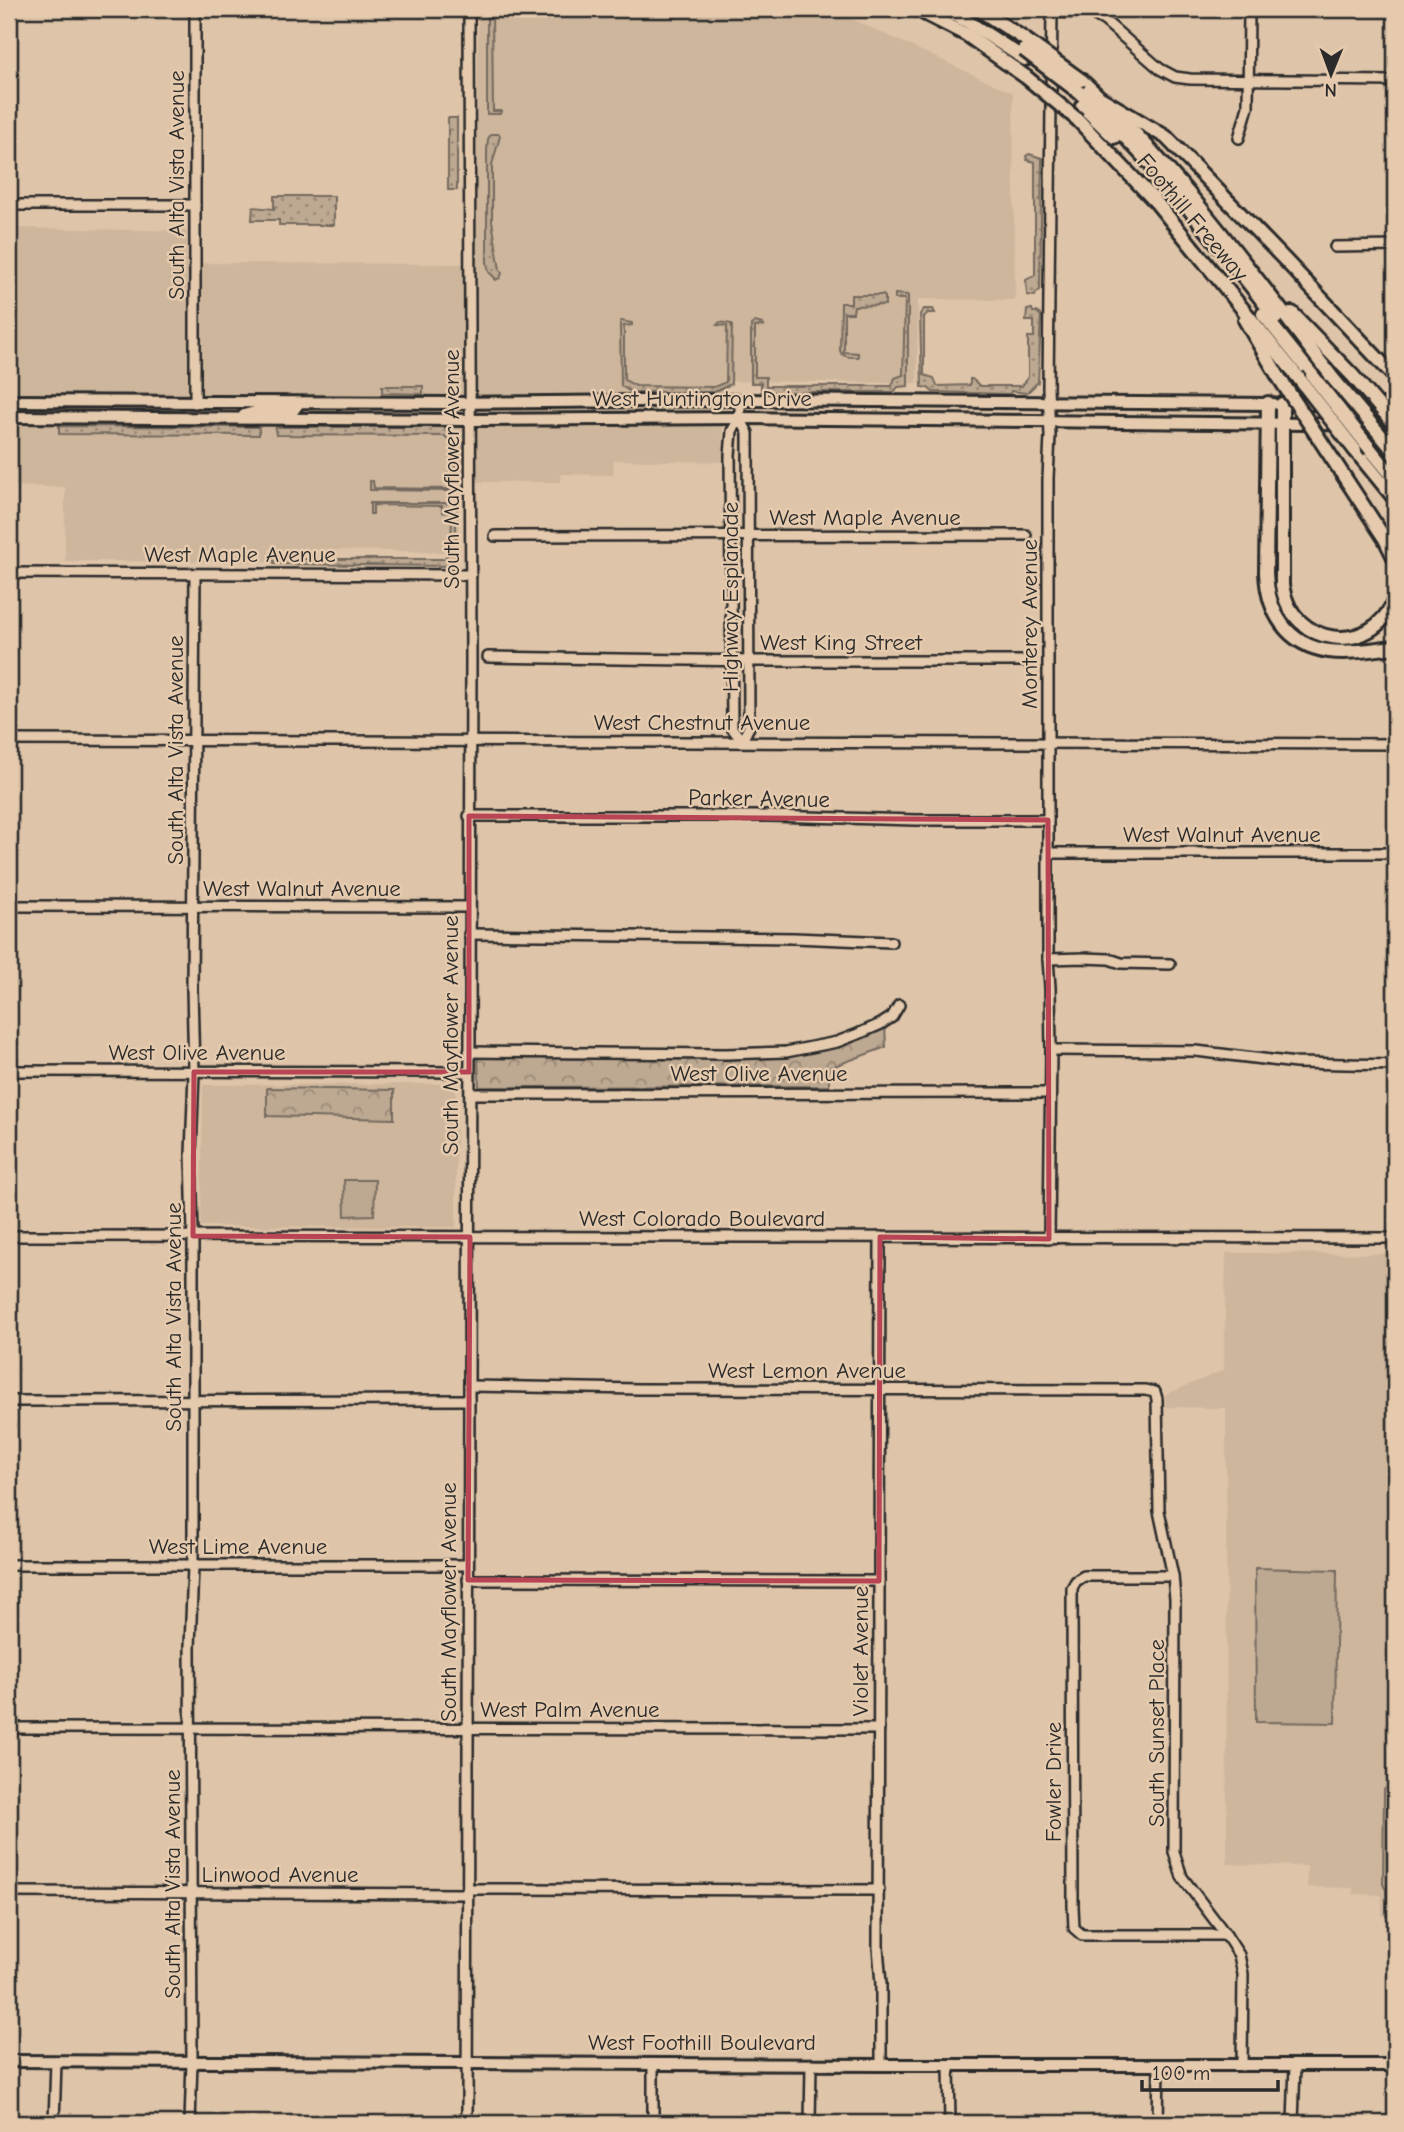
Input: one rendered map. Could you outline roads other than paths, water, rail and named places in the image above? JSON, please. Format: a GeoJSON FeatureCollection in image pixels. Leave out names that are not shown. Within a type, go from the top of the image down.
{"type":"FeatureCollection","features":[{"type":"Feature","properties":{"kind":"highway","name":"Foothill Freeway"},"geometry":{"type":"LineString","coordinates":[[916,9],[967,35],[1026,77],[1078,120],[1156,202],[1395,499]]}},
{"type":"Feature","properties":{"kind":"highway"},"geometry":{"type":"LineString","coordinates":[[944,9],[1024,49]]}},
{"type":"Feature","properties":{"kind":"highway"},"geometry":{"type":"LineString","coordinates":[[959,9],[1024,49],[1080,92],[1385,451],[1395,469]]}},
{"type":"Feature","properties":{"kind":"highway","name":"Foothill Freeway"},"geometry":{"type":"LineString","coordinates":[[978,9],[1080,92],[1102,99],[1157,158],[1248,268],[1322,376],[1385,451]]}},
{"type":"Feature","properties":{"kind":"highway"},"geometry":{"type":"LineString","coordinates":[[1102,99],[1166,137],[1395,377]]}},
{"type":"Feature","properties":{"kind":"highway"},"geometry":{"type":"LineString","coordinates":[[1248,268],[1353,376],[1395,425]]}},
{"type":"Feature","properties":{"kind":"highway"},"geometry":{"type":"LineString","coordinates":[[1227,289],[1278,376],[1385,539],[1395,559]]}},
{"type":"Feature","properties":{"kind":"highway"},"geometry":{"type":"LineString","coordinates":[[1268,403],[1267,590],[1276,617],[1291,634],[1320,649],[1342,652],[1395,647]]}},
{"type":"Feature","properties":{"kind":"highway"},"geometry":{"type":"LineString","coordinates":[[1282,404],[1282,585],[1283,596],[1290,610],[1312,631],[1326,637],[1345,638],[1362,634],[1376,626],[1388,614],[1395,599]]}},
{"type":"Feature","properties":{"kind":"highway"},"geometry":{"type":"LineString","coordinates":[[1385,451],[1395,480]]}},
{"type":"Feature","properties":{"kind":"main road","name":"West Huntington Drive"},"geometry":{"type":"LineString","coordinates":[[9,401],[299,403],[740,400],[1395,404]]}},
{"type":"Feature","properties":{"kind":"main road"},"geometry":{"type":"LineString","coordinates":[[137,418],[151,412],[185,412],[195,403]]}},
{"type":"Feature","properties":{"kind":"main road"},"geometry":{"type":"LineString","coordinates":[[239,418],[248,412],[293,411],[299,403]]}},
{"type":"Feature","properties":{"kind":"main road","name":"West Huntington Drive"},"geometry":{"type":"LineString","coordinates":[[9,417],[469,420],[740,418],[1395,425]]}},
{"type":"Feature","properties":{"kind":"main road","name":"West Foothill Boulevard"},"geometry":{"type":"LineString","coordinates":[[9,2061],[1395,2065]]}},
{"type":"Feature","properties":{"kind":"street","name":"South Alta Vista Avenue"},"geometry":{"type":"LineString","coordinates":[[195,9],[195,403]]}},
{"type":"Feature","properties":{"kind":"street","name":"South Mayflower Avenue"},"geometry":{"type":"LineString","coordinates":[[467,2123],[471,575],[469,9]]}},
{"type":"Feature","properties":{"kind":"street"},"geometry":{"type":"LineString","coordinates":[[1239,138],[1248,107],[1249,9]]}},
{"type":"Feature","properties":{"kind":"street"},"geometry":{"type":"LineString","coordinates":[[1052,10],[1091,13],[1160,69],[1175,77],[1395,81]]}},
{"type":"Feature","properties":{"kind":"street","name":"Monterey Avenue"},"geometry":{"type":"LineString","coordinates":[[1049,1239],[1051,1051],[1048,959],[1048,402],[1052,10]]}},
{"type":"Feature","properties":{"kind":"street"},"geometry":{"type":"LineString","coordinates":[[9,205],[195,205]]}},
{"type":"Feature","properties":{"kind":"street"},"geometry":{"type":"LineString","coordinates":[[1335,247],[1395,246]]}},
{"type":"Feature","properties":{"kind":"street","name":"Highway Esplanade"},"geometry":{"type":"LineString","coordinates":[[740,400],[740,418],[748,433],[750,536],[749,727],[742,741],[732,728],[731,661],[730,455],[733,431],[740,418]]}},
{"type":"Feature","properties":{"kind":"street","name":"West Maple Avenue"},"geometry":{"type":"LineString","coordinates":[[495,536],[1026,535]]}},
{"type":"Feature","properties":{"kind":"street","name":"West Maple Avenue"},"geometry":{"type":"LineString","coordinates":[[9,573],[471,575]]}},
{"type":"Feature","properties":{"kind":"street","name":"South Alta Vista Avenue"},"geometry":{"type":"LineString","coordinates":[[190,2123],[190,1647],[193,1566],[191,1154],[194,1072],[192,989],[195,573]]}},
{"type":"Feature","properties":{"kind":"street","name":"West King Street"},"geometry":{"type":"LineString","coordinates":[[488,657],[731,661],[1026,661]]}},
{"type":"Feature","properties":{"kind":"street","name":"West Chestnut Avenue"},"geometry":{"type":"LineString","coordinates":[[9,740],[1395,744]]}},
{"type":"Feature","properties":{"kind":"street","name":"Parker Avenue"},"geometry":{"type":"LineString","coordinates":[[469,816],[1048,820]]}},
{"type":"Feature","properties":{"kind":"street","name":"West Walnut Avenue"},"geometry":{"type":"LineString","coordinates":[[1049,853],[1395,853]]}},
{"type":"Feature","properties":{"kind":"street","name":"West Walnut Avenue"},"geometry":{"type":"LineString","coordinates":[[9,906],[470,907]]}},
{"type":"Feature","properties":{"kind":"street"},"geometry":{"type":"LineString","coordinates":[[470,934],[794,938],[891,942]]}},
{"type":"Feature","properties":{"kind":"street"},"geometry":{"type":"LineString","coordinates":[[1048,959],[1109,959],[1121,963],[1170,964]]}},
{"type":"Feature","properties":{"kind":"street","name":"West Olive Avenue"},"geometry":{"type":"LineString","coordinates":[[469,1052],[786,1052],[837,1042],[858,1034],[892,1017],[899,1004]]}},
{"type":"Feature","properties":{"kind":"street"},"geometry":{"type":"LineString","coordinates":[[1051,1051],[1196,1051],[1297,1063],[1395,1065]]}},
{"type":"Feature","properties":{"kind":"street","name":"West Olive Avenue"},"geometry":{"type":"LineString","coordinates":[[9,1071],[469,1072]]}},
{"type":"Feature","properties":{"kind":"street","name":"West Olive Avenue"},"geometry":{"type":"LineString","coordinates":[[470,1094],[1049,1093]]}},
{"type":"Feature","properties":{"kind":"street","name":"West Colorado Boulevard"},"geometry":{"type":"LineString","coordinates":[[9,1236],[1395,1238]]}},
{"type":"Feature","properties":{"kind":"street","name":"Violet Avenue"},"geometry":{"type":"LineString","coordinates":[[880,1237],[880,2065]]}},
{"type":"Feature","properties":{"kind":"street","name":"West Lemon Avenue"},"geometry":{"type":"LineString","coordinates":[[469,1386],[1145,1390]]}},
{"type":"Feature","properties":{"kind":"street","name":"South Sunset Place"},"geometry":{"type":"LineString","coordinates":[[1145,1390],[1155,1392],[1157,1399],[1159,1511],[1173,1576],[1175,1599],[1174,1852],[1182,1877],[1239,1955],[1243,1974],[1241,2066]]}},
{"type":"Feature","properties":{"kind":"street"},"geometry":{"type":"LineString","coordinates":[[9,1401],[469,1400]]}},
{"type":"Feature","properties":{"kind":"street","name":"West Lime Avenue"},"geometry":{"type":"LineString","coordinates":[[9,1565],[468,1565]]}},
{"type":"Feature","properties":{"kind":"street","name":"Fowler Drive"},"geometry":{"type":"LineString","coordinates":[[1173,1576],[1084,1576],[1076,1581],[1072,1588],[1074,1928],[1082,1935],[1226,1935]]}},
{"type":"Feature","properties":{"kind":"street"},"geometry":{"type":"LineString","coordinates":[[468,1580],[879,1581]]}},
{"type":"Feature","properties":{"kind":"street","name":"West Palm Avenue"},"geometry":{"type":"LineString","coordinates":[[9,1728],[879,1729]]}},
{"type":"Feature","properties":{"kind":"street","name":"Linwood Avenue"},"geometry":{"type":"LineString","coordinates":[[9,1892],[192,1894],[879,1890]]}},
{"type":"Feature","properties":{"kind":"street"},"geometry":{"type":"LineString","coordinates":[[54,2123],[55,2061]]}},
{"type":"Feature","properties":{"kind":"street"},"geometry":{"type":"LineString","coordinates":[[653,2064],[653,2123]]}},
{"type":"Feature","properties":{"kind":"street"},"geometry":{"type":"LineString","coordinates":[[810,2123],[811,2064]]}},
{"type":"Feature","properties":{"kind":"street"},"geometry":{"type":"LineString","coordinates":[[948,2065],[950,2123]]}},
{"type":"Feature","properties":{"kind":"street"},"geometry":{"type":"LineString","coordinates":[[1158,2123],[1159,2065]]}},
{"type":"Feature","properties":{"kind":"street"},"geometry":{"type":"LineString","coordinates":[[1293,2123],[1295,2065]]}}]}
